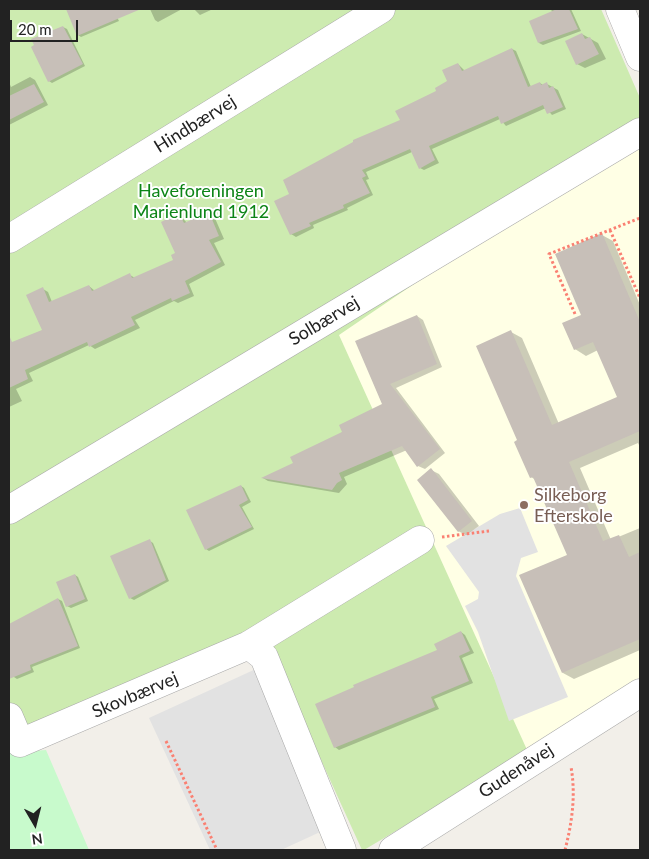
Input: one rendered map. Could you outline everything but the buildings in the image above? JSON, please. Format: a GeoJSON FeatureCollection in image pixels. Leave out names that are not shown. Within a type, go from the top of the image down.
{"type":"FeatureCollection","features":[{"type":"Feature","properties":{"kind":"street","name":"Hindbærvej"},"geometry":{"type":"LineString","coordinates":[[9,240],[381,9]]}},
{"type":"Feature","properties":{"kind":"street"},"geometry":{"type":"LineString","coordinates":[[620,9],[640,57]]}},
{"type":"Feature","properties":{"kind":"street","name":"Solbærvej"},"geometry":{"type":"LineString","coordinates":[[9,510],[640,132]]}},
{"type":"Feature","properties":{"kind":"street","name":"Skovbærvej"},"geometry":{"type":"LineString","coordinates":[[9,717],[20,743],[249,645],[420,540]]}},
{"type":"Feature","properties":{"kind":"street"},"geometry":{"type":"LineString","coordinates":[[249,645],[264,657],[342,850]]}},
{"type":"Feature","properties":{"kind":"street","name":"Gudenåvej"},"geometry":{"type":"LineString","coordinates":[[393,850],[640,693]]}},
{"type":"Feature","properties":{"kind":"path"},"geometry":{"type":"LineString","coordinates":[[575,314],[549,254],[640,218]]}},
{"type":"Feature","properties":{"kind":"path"},"geometry":{"type":"LineString","coordinates":[[610,230],[640,298]]}},
{"type":"Feature","properties":{"kind":"path"},"geometry":{"type":"LineString","coordinates":[[420,540],[489,531]]}},
{"type":"Feature","properties":{"kind":"path"},"geometry":{"type":"LineString","coordinates":[[166,741],[218,850]]}},
{"type":"Feature","properties":{"kind":"path"},"geometry":{"type":"LineString","coordinates":[[558,744],[570,764],[573,780],[572,820],[565,850]]}},
{"type":"Feature","properties":{"kind":"shaded area","name":"Silkeborg Efterskole"},"geometry":{"type":"Polygon","coordinates":[[[640,143],[640,677],[519,753],[332,332],[640,143]]]}},
{"type":"Feature","properties":{"kind":"shaded area"},"geometry":{"type":"Polygon","coordinates":[[[520,508],[538,552],[521,558],[516,576],[568,697],[509,721],[478,632],[465,606],[478,599],[479,592],[446,546],[500,514],[520,508]]]}},
{"type":"Feature","properties":{"kind":"shaded area"},"geometry":{"type":"Polygon","coordinates":[[[258,668],[331,827],[281,850],[210,850],[149,718],[258,668]]]}},
{"type":"Feature","properties":{"kind":"green space","name":"Haveforeningen Marienlund 1912"},"geometry":{"type":"Polygon","coordinates":[[[9,9],[601,9],[640,98],[640,130],[339,335],[528,752],[364,850],[362,850],[268,644],[20,753],[9,728],[9,9]]]}},
{"type":"Feature","properties":{"kind":"green space"},"geometry":{"type":"Polygon","coordinates":[[[9,729],[20,752],[46,750],[89,850],[9,850],[9,729]]]}},
{"type":"Feature","properties":{"kind":"place","name":"Silkeborg Efterskole"},"geometry":{"type":"Point","coordinates":[524,505]}}]}
